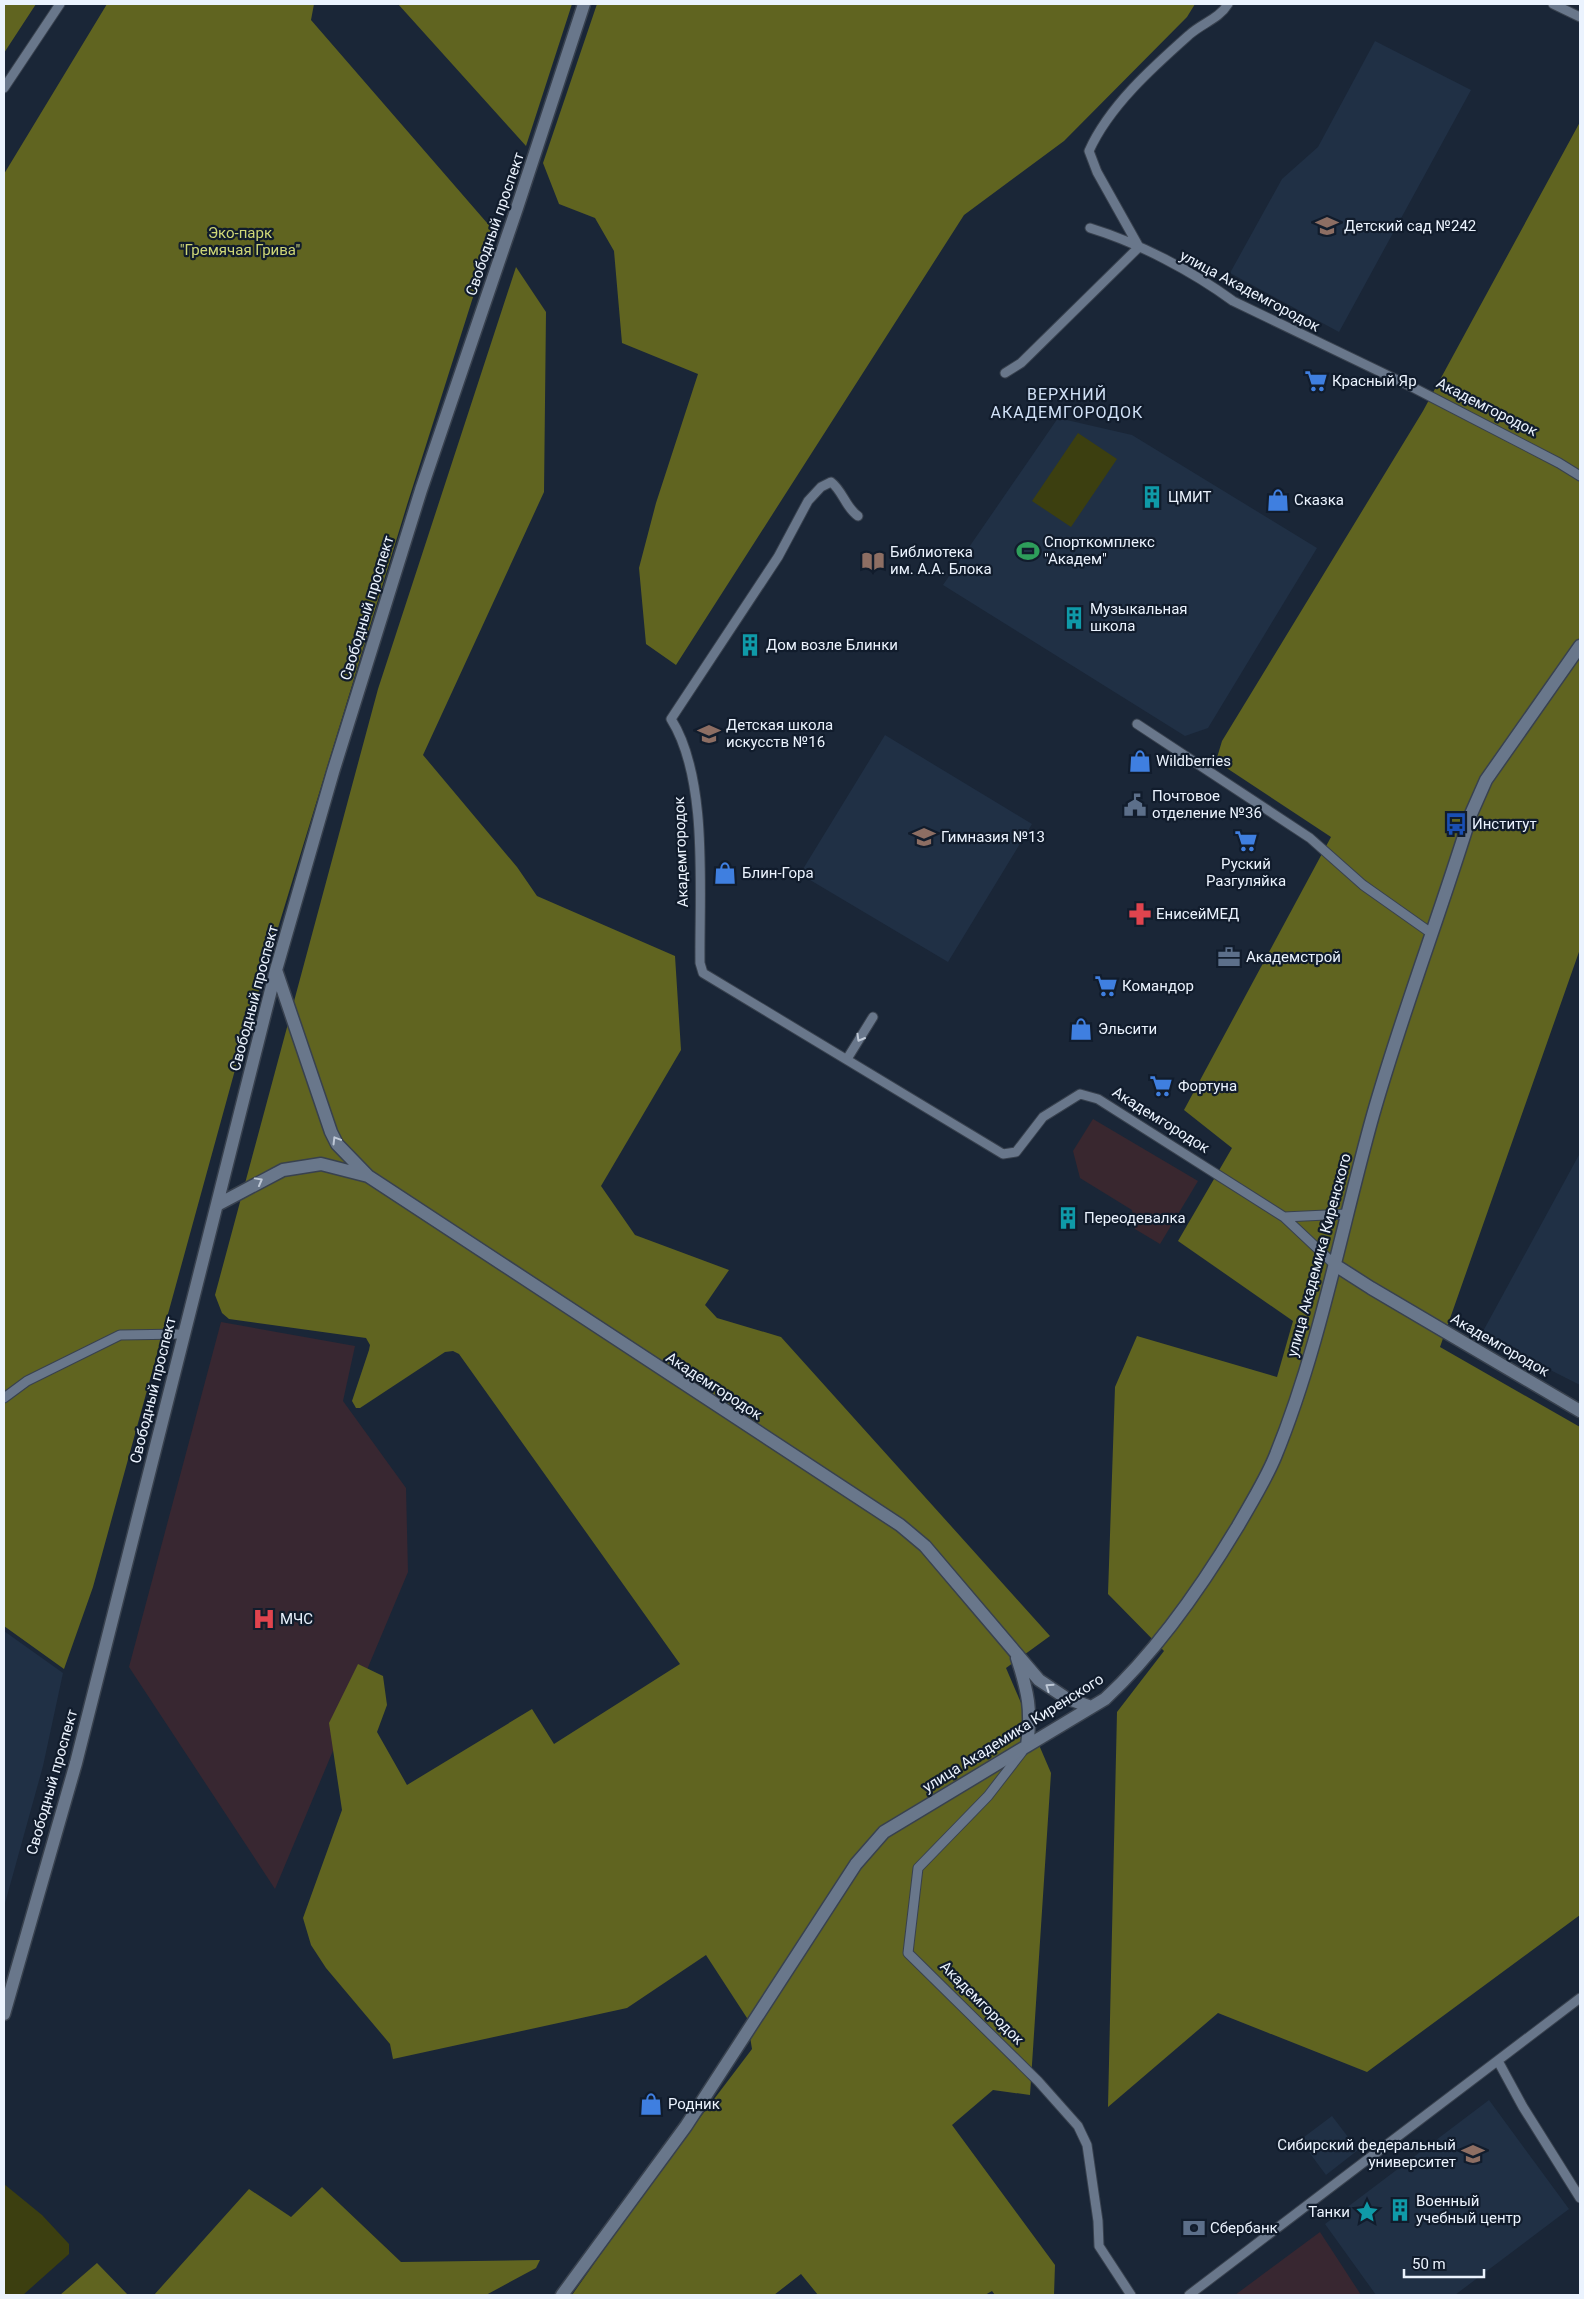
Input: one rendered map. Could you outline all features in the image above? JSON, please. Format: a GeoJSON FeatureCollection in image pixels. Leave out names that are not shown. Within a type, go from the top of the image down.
{"type":"FeatureCollection","features":[{"type":"Feature","properties":{"kind":"main road","name":"Свободный проспект"},"geometry":{"type":"LineString","coordinates":[[4,2014],[76,1763],[276,970],[333,772],[418,499],[514,218],[584,4]]}},
{"type":"Feature","properties":{"kind":"main road","name":"улица Академика Киренского"},"geometry":{"type":"LineString","coordinates":[[562,2295],[686,2126],[856,1864],[884,1832],[1105,1699],[1121,1684],[1191,1599],[1260,1489],[1284,1431],[1313,1344],[1374,1114],[1471,814],[1486,780],[1580,646]]}},
{"type":"Feature","properties":{"kind":"main road"},"geometry":{"type":"LineString","coordinates":[[276,970],[331,1132],[337,1144],[368,1176]]}},
{"type":"Feature","properties":{"kind":"main road"},"geometry":{"type":"LineString","coordinates":[[217,1205],[283,1170],[321,1164],[368,1176]]}},
{"type":"Feature","properties":{"kind":"main road","name":"Академгородок"},"geometry":{"type":"LineString","coordinates":[[368,1176],[900,1525],[926,1546],[1039,1680],[1066,1698],[1091,1707]]}},
{"type":"Feature","properties":{"kind":"main road","name":"Академгородок"},"geometry":{"type":"LineString","coordinates":[[1335,1265],[1580,1411]]}},
{"type":"Feature","properties":{"kind":"main road"},"geometry":{"type":"LineString","coordinates":[[1015,1653],[1027,1688],[1031,1718],[1027,1746]]}},
{"type":"Feature","properties":{"kind":"street"},"geometry":{"type":"LineString","coordinates":[[4,88],[60,4]]}},
{"type":"Feature","properties":{"kind":"street"},"geometry":{"type":"LineString","coordinates":[[1005,373],[1020,363],[1139,247],[1097,172],[1089,151],[1118,104],[1191,33],[1223,13],[1228,4]]}},
{"type":"Feature","properties":{"kind":"street"},"geometry":{"type":"LineString","coordinates":[[1554,4],[1580,17]]}},
{"type":"Feature","properties":{"kind":"street","name":"улица Академгородок"},"geometry":{"type":"LineString","coordinates":[[1090,228],[1119,237],[1139,247],[1214,287],[1233,301],[1349,358]]}},
{"type":"Feature","properties":{"kind":"street","name":"Академгородок"},"geometry":{"type":"LineString","coordinates":[[1349,358],[1542,454],[1580,476]]}},
{"type":"Feature","properties":{"kind":"street","name":"Академгородок"},"geometry":{"type":"LineString","coordinates":[[858,516],[852,511],[837,487],[831,482],[814,493],[778,558],[671,719],[681,734],[697,798],[700,964],[703,973],[1003,1154],[1016,1152],[1043,1117],[1080,1094],[1098,1099],[1284,1217],[1335,1265]]}},
{"type":"Feature","properties":{"kind":"street"},"geometry":{"type":"LineString","coordinates":[[1137,724],[1310,838],[1363,885],[1431,933]]}},
{"type":"Feature","properties":{"kind":"street"},"geometry":{"type":"LineString","coordinates":[[848,1059],[873,1016]]}},
{"type":"Feature","properties":{"kind":"street"},"geometry":{"type":"LineString","coordinates":[[1284,1217],[1347,1214]]}},
{"type":"Feature","properties":{"kind":"street"},"geometry":{"type":"LineString","coordinates":[[4,1398],[27,1381],[120,1335],[183,1334]]}},
{"type":"Feature","properties":{"kind":"street","name":"Академгородок"},"geometry":{"type":"LineString","coordinates":[[1027,1746],[988,1796],[918,1868],[908,1953],[1038,2081],[1078,2126],[1087,2145],[1098,2221],[1099,2246],[1131,2295]]}},
{"type":"Feature","properties":{"kind":"street"},"geometry":{"type":"LineString","coordinates":[[1189,2295],[1580,1998]]}},
{"type":"Feature","properties":{"kind":"street"},"geometry":{"type":"LineString","coordinates":[[1498,2061],[1522,2107],[1580,2198]]}},
{"type":"Feature","properties":{"kind":"shaded area","name":"Детский сад №242"},"geometry":{"type":"Polygon","coordinates":[[[1375,41],[1471,90],[1339,332],[1230,273],[1282,179],[1318,147],[1375,41]]]}},
{"type":"Feature","properties":{"kind":"shaded area"},"geometry":{"type":"Polygon","coordinates":[[[1058,418],[1132,435],[1317,548],[1208,728],[1185,736],[943,585],[1058,418]]]}},
{"type":"Feature","properties":{"kind":"shaded area","name":"Гимназия №13"},"geometry":{"type":"Polygon","coordinates":[[[885,735],[1032,824],[948,962],[800,874],[885,735]]]}},
{"type":"Feature","properties":{"kind":"shaded area"},"geometry":{"type":"Polygon","coordinates":[[[1093,1119],[1198,1181],[1160,1244],[1135,1229],[1132,1210],[1080,1178],[1073,1151],[1093,1119]]]}},
{"type":"Feature","properties":{"kind":"shaded area"},"geometry":{"type":"Polygon","coordinates":[[[1580,1153],[1580,1385],[1481,1335],[1580,1153]]]}},
{"type":"Feature","properties":{"kind":"shaded area","name":"МЧС"},"geometry":{"type":"Polygon","coordinates":[[[221,1322],[355,1346],[343,1401],[406,1488],[408,1572],[275,1889],[129,1667],[221,1322]]]}},
{"type":"Feature","properties":{"kind":"shaded area"},"geometry":{"type":"Polygon","coordinates":[[[4,1631],[63,1673],[43,1766],[4,1907],[4,1631]]]}},
{"type":"Feature","properties":{"kind":"shaded area","name":"Сибирский федеральный университет"},"geometry":{"type":"Polygon","coordinates":[[[1489,2100],[1569,2209],[1455,2295],[1376,2295],[1325,2224],[1489,2100]]]}},
{"type":"Feature","properties":{"kind":"shaded area"},"geometry":{"type":"Polygon","coordinates":[[[1332,2116],[1358,2150],[1326,2175],[1300,2140],[1332,2116]]]}},
{"type":"Feature","properties":{"kind":"shaded area"},"geometry":{"type":"Polygon","coordinates":[[[1320,2232],[1361,2295],[1235,2295],[1320,2232]]]}},
{"type":"Feature","properties":{"kind":"green space"},"geometry":{"type":"Polygon","coordinates":[[[4,4],[36,4],[4,53],[4,4]]]}},
{"type":"Feature","properties":{"kind":"green space","name":"Эко-парк \"Гремячая Грива\""},"geometry":{"type":"Polygon","coordinates":[[[107,4],[314,4],[311,20],[494,231],[407,505],[238,1059],[93,1587],[64,1669],[4,1626],[4,174],[107,4]]]}},
{"type":"Feature","properties":{"kind":"green space"},"geometry":{"type":"Polygon","coordinates":[[[398,4],[572,4],[526,146],[398,4]]]}},
{"type":"Feature","properties":{"kind":"green space"},"geometry":{"type":"Polygon","coordinates":[[[597,4],[1195,4],[1187,17],[1064,141],[964,215],[676,665],[646,644],[639,568],[656,503],[698,374],[622,343],[614,251],[595,218],[559,204],[543,163],[597,4]]]}},
{"type":"Feature","properties":{"kind":"green space"},"geometry":{"type":"Polygon","coordinates":[[[1580,122],[1580,949],[1440,1347],[1580,1427],[1580,1915],[1367,2072],[1218,2013],[1108,2107],[1117,1712],[1164,1651],[1108,1594],[1115,1387],[1137,1336],[1277,1377],[1293,1321],[1178,1241],[1232,1148],[1184,1110],[1331,837],[1216,761],[1222,741],[1423,411],[1580,122]]]}},
{"type":"Feature","properties":{"kind":"green space"},"geometry":{"type":"Polygon","coordinates":[[[516,267],[546,312],[544,492],[423,755],[517,867],[537,896],[675,956],[681,1050],[601,1186],[635,1235],[729,1270],[705,1305],[717,1318],[781,1337],[1050,1636],[1006,1668],[1051,1773],[1030,2095],[993,2090],[952,2125],[1055,2265],[1054,2295],[995,2295],[992,2291],[985,2295],[818,2295],[801,2274],[774,2295],[572,2295],[655,2177],[752,2049],[747,2018],[706,1955],[627,2008],[393,2059],[390,2044],[326,1968],[311,1945],[303,1918],[342,1810],[329,1723],[358,1664],[383,1676],[387,1705],[377,1732],[407,1785],[532,1709],[554,1744],[680,1664],[459,1354],[453,1351],[445,1352],[360,1408],[356,1408],[352,1401],[370,1345],[366,1338],[229,1319],[222,1313],[215,1295],[378,689],[516,267]]]}},
{"type":"Feature","properties":{"kind":"green space"},"geometry":{"type":"Polygon","coordinates":[[[1078,433],[1117,459],[1071,527],[1032,501],[1078,433]]]}},
{"type":"Feature","properties":{"kind":"green space"},"geometry":{"type":"Polygon","coordinates":[[[4,2184],[42,2215],[69,2244],[69,2254],[23,2295],[4,2295],[4,2184]]]}},
{"type":"Feature","properties":{"kind":"green space"},"geometry":{"type":"Polygon","coordinates":[[[322,2187],[401,2262],[540,2260],[536,2268],[486,2295],[154,2295],[249,2189],[291,2217],[322,2187]]]}},
{"type":"Feature","properties":{"kind":"green space"},"geometry":{"type":"Polygon","coordinates":[[[97,2263],[128,2295],[60,2295],[97,2263]]]}},
{"type":"Feature","properties":{"kind":"place","name":"Детский сад №242"},"geometry":{"type":"Point","coordinates":[1327,226]}},
{"type":"Feature","properties":{"kind":"place","name":"Красный Яр"},"geometry":{"type":"Point","coordinates":[1316,381]}},
{"type":"Feature","properties":{"kind":"place","name":"ЦМИТ"},"geometry":{"type":"Point","coordinates":[1152,497]}},
{"type":"Feature","properties":{"kind":"place","name":"Сказка"},"geometry":{"type":"Point","coordinates":[1278,500]}},
{"type":"Feature","properties":{"kind":"place","name":"Спорткомплекс \"Академ\""},"geometry":{"type":"Point","coordinates":[1028,551]}},
{"type":"Feature","properties":{"kind":"place","name":"Библиотека им. А.А. Блока"},"geometry":{"type":"Point","coordinates":[873,561]}},
{"type":"Feature","properties":{"kind":"place","name":"Музыкальная школа"},"geometry":{"type":"Point","coordinates":[1074,618]}},
{"type":"Feature","properties":{"kind":"place","name":"Дом возле Блинки"},"geometry":{"type":"Point","coordinates":[750,645]}},
{"type":"Feature","properties":{"kind":"place","name":"Детская школа искусств №16"},"geometry":{"type":"Point","coordinates":[709,734]}},
{"type":"Feature","properties":{"kind":"place","name":"Wildberries"},"geometry":{"type":"Point","coordinates":[1140,761]}},
{"type":"Feature","properties":{"kind":"place","name":"Почтовое отделение №36"},"geometry":{"type":"Point","coordinates":[1135,805]}},
{"type":"Feature","properties":{"kind":"place","name":"Институт"},"geometry":{"type":"Point","coordinates":[1456,824]}},
{"type":"Feature","properties":{"kind":"place","name":"Гимназия №13"},"geometry":{"type":"Point","coordinates":[924,837]}},
{"type":"Feature","properties":{"kind":"place","name":"Руский Разгуляйка"},"geometry":{"type":"Point","coordinates":[1246,841]}},
{"type":"Feature","properties":{"kind":"place","name":"Блин-Гора"},"geometry":{"type":"Point","coordinates":[725,873]}},
{"type":"Feature","properties":{"kind":"place","name":"ЕнисейМЕД"},"geometry":{"type":"Point","coordinates":[1140,914]}},
{"type":"Feature","properties":{"kind":"place","name":"Академстрой"},"geometry":{"type":"Point","coordinates":[1229,957]}},
{"type":"Feature","properties":{"kind":"place","name":"Командор"},"geometry":{"type":"Point","coordinates":[1106,986]}},
{"type":"Feature","properties":{"kind":"place","name":"Эльсити"},"geometry":{"type":"Point","coordinates":[1081,1029]}},
{"type":"Feature","properties":{"kind":"place","name":"Фортуна"},"geometry":{"type":"Point","coordinates":[1161,1086]}},
{"type":"Feature","properties":{"kind":"place","name":"Переодевалка"},"geometry":{"type":"Point","coordinates":[1068,1218]}},
{"type":"Feature","properties":{"kind":"place","name":"МЧС"},"geometry":{"type":"Point","coordinates":[264,1619]}},
{"type":"Feature","properties":{"kind":"place","name":"Родник"},"geometry":{"type":"Point","coordinates":[651,2104]}},
{"type":"Feature","properties":{"kind":"place","name":"Сибирский федеральный университет"},"geometry":{"type":"Point","coordinates":[1473,2154]}},
{"type":"Feature","properties":{"kind":"place","name":"Военный учебный центр"},"geometry":{"type":"Point","coordinates":[1400,2210]}},
{"type":"Feature","properties":{"kind":"place","name":"Танки"},"geometry":{"type":"Point","coordinates":[1367,2212]}},
{"type":"Feature","properties":{"kind":"place","name":"Сбербанк"},"geometry":{"type":"Point","coordinates":[1194,2228]}},
{"type":"Feature","properties":{"kind":"district","name":"ВЕРХНИЙ АКАДЕМГОРОДОК"},"geometry":{"type":"Point","coordinates":[1067,403]}}]}
